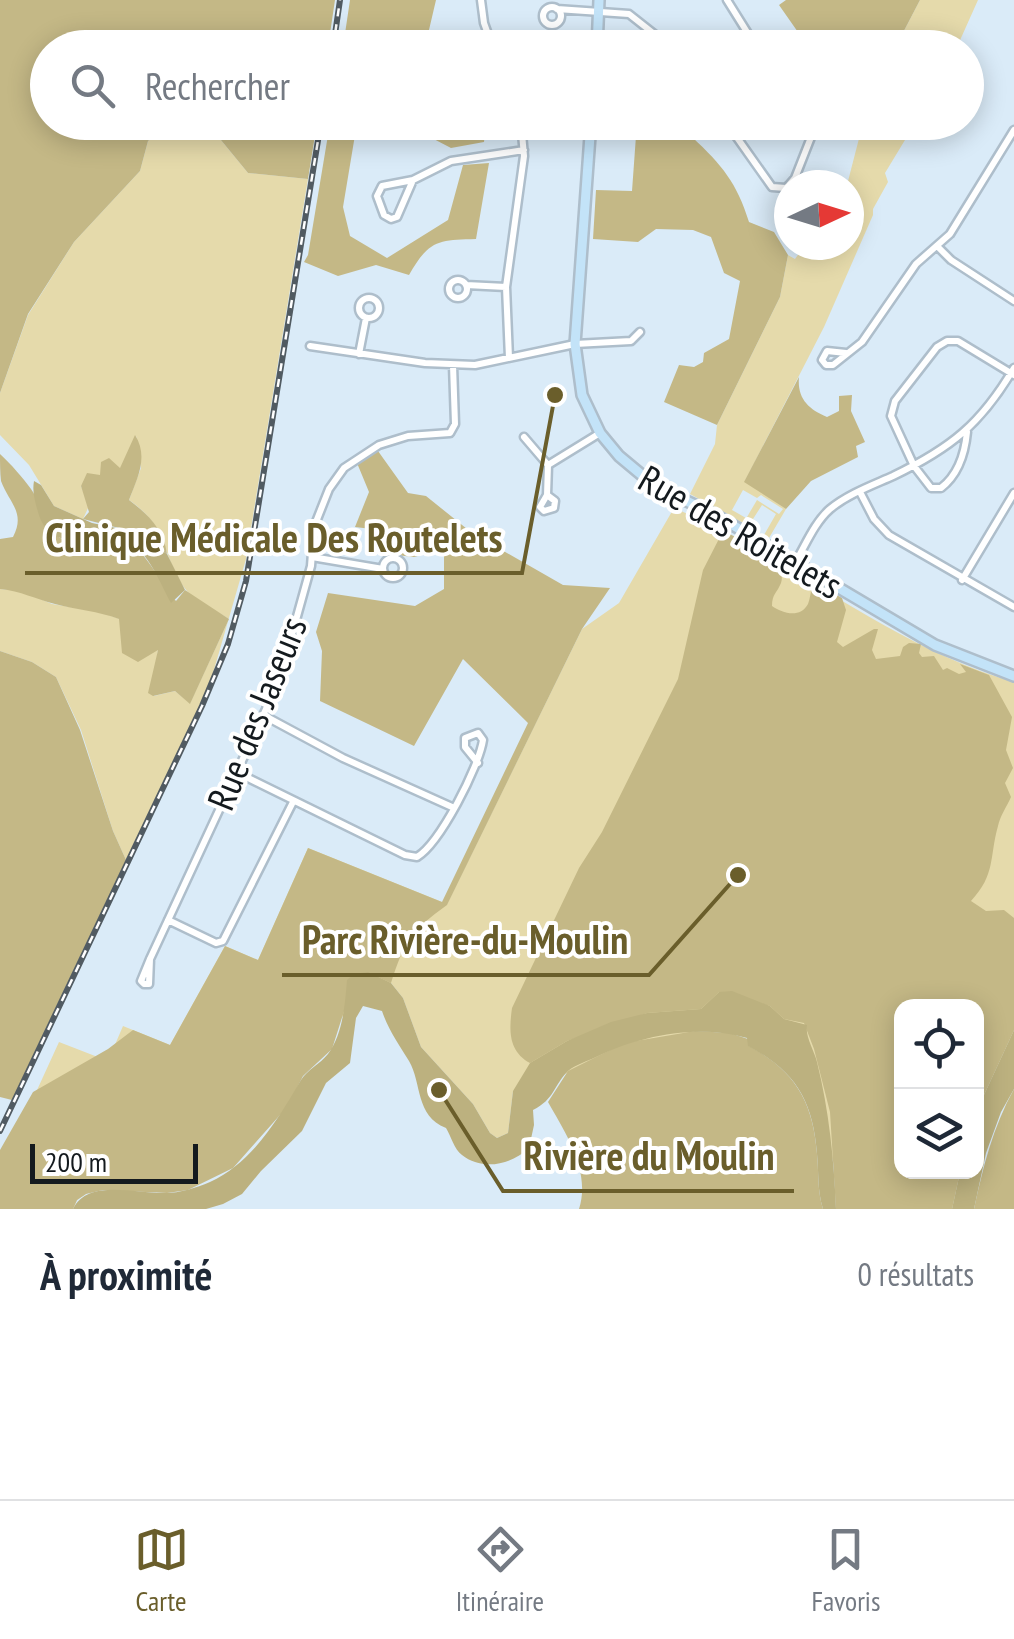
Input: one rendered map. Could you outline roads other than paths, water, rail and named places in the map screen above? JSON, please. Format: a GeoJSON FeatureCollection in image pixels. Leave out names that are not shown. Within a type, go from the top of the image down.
{"type":"FeatureCollection","features":[{"type":"Feature","properties":{"kind":"street"},"geometry":{"type":"LineString","coordinates":[[482,0],[486,30]]}},
{"type":"Feature","properties":{"kind":"street"},"geometry":{"type":"LineString","coordinates":[[727,0],[746,30]]}},
{"type":"Feature","properties":{"kind":"street"},"geometry":{"type":"LineString","coordinates":[[557,9],[599,6],[629,14],[649,30]]}},
{"type":"Feature","properties":{"kind":"street"},"geometry":{"type":"LineString","coordinates":[[846,353],[862,342],[918,262],[954,229],[1014,130]]}},
{"type":"Feature","properties":{"kind":"street"},"geometry":{"type":"LineString","coordinates":[[510,358],[506,287],[518,220],[523,140]]}},
{"type":"Feature","properties":{"kind":"street","name":"Rue des Roitelets"},"geometry":{"type":"LineString","coordinates":[[590,140],[575,344],[582,395],[600,433],[619,456],[655,486],[714,514],[929,642],[1014,676]]}},
{"type":"Feature","properties":{"kind":"street"},"geometry":{"type":"LineString","coordinates":[[739,140],[774,187]]}},
{"type":"Feature","properties":{"kind":"street"},"geometry":{"type":"LineString","coordinates":[[799,170],[810,140]]}},
{"type":"Feature","properties":{"kind":"street"},"geometry":{"type":"LineString","coordinates":[[412,180],[397,217],[390,219],[384,215],[377,196],[382,186],[412,180],[451,160],[524,150]]}},
{"type":"Feature","properties":{"kind":"street"},"geometry":{"type":"LineString","coordinates":[[938,247],[965,270],[1014,301]]}},
{"type":"Feature","properties":{"kind":"street"},"geometry":{"type":"LineString","coordinates":[[466,285],[506,287]]}},
{"type":"Feature","properties":{"kind":"street"},"geometry":{"type":"LineString","coordinates":[[359,354],[366,318]]}},
{"type":"Feature","properties":{"kind":"street"},"geometry":{"type":"LineString","coordinates":[[310,346],[475,365],[575,344],[631,341],[640,332]]}},
{"type":"Feature","properties":{"kind":"street"},"geometry":{"type":"LineString","coordinates":[[796,561],[828,511],[914,466],[967,432],[995,400],[1013,372],[958,341],[948,341],[938,346],[895,401],[892,420],[914,466],[928,487],[944,487],[962,458],[967,432]]}},
{"type":"Feature","properties":{"kind":"street","name":"Rue des Jaseurs"},"geometry":{"type":"LineString","coordinates":[[150,959],[263,715],[286,656],[312,557],[318,509],[344,468],[379,445],[396,438],[450,434],[454,424],[452,365]]}},
{"type":"Feature","properties":{"kind":"street"},"geometry":{"type":"LineString","coordinates":[[548,465],[600,433]]}},
{"type":"Feature","properties":{"kind":"street"},"geometry":{"type":"LineString","coordinates":[[524,438],[548,465],[547,494]]}},
{"type":"Feature","properties":{"kind":"street"},"geometry":{"type":"LineString","coordinates":[[860,492],[874,519],[889,535],[1014,608]]}},
{"type":"Feature","properties":{"kind":"street"},"geometry":{"type":"LineString","coordinates":[[962,580],[1014,493]]}},
{"type":"Feature","properties":{"kind":"street"},"geometry":{"type":"LineString","coordinates":[[312,557],[383,569]]}},
{"type":"Feature","properties":{"kind":"street"},"geometry":{"type":"LineString","coordinates":[[263,715],[343,758],[452,808]]}},
{"type":"Feature","properties":{"kind":"street"},"geometry":{"type":"LineString","coordinates":[[236,772],[405,855],[417,856],[430,846],[478,763]]}},
{"type":"Feature","properties":{"kind":"street"},"geometry":{"type":"LineString","coordinates":[[168,920],[216,943],[223,942],[293,802]]}},
{"type":"Feature","properties":{"kind":"railway"},"geometry":{"type":"LineString","coordinates":[[336,30],[340,0]]}},
{"type":"Feature","properties":{"kind":"railway"},"geometry":{"type":"LineString","coordinates":[[0,1131],[228,644],[246,581],[318,140]]}},
{"type":"Feature","properties":{"kind":"place","name":"Clinique Médicale Des Routelets"},"geometry":{"type":"Point","coordinates":[555,395]}},
{"type":"Feature","properties":{"kind":"place","name":"Parc Rivière-du-Moulin"},"geometry":{"type":"Point","coordinates":[738,875]}},
{"type":"Feature","properties":{"kind":"place","name":"Rivière du Moulin"},"geometry":{"type":"Point","coordinates":[439,1090]}}]}
